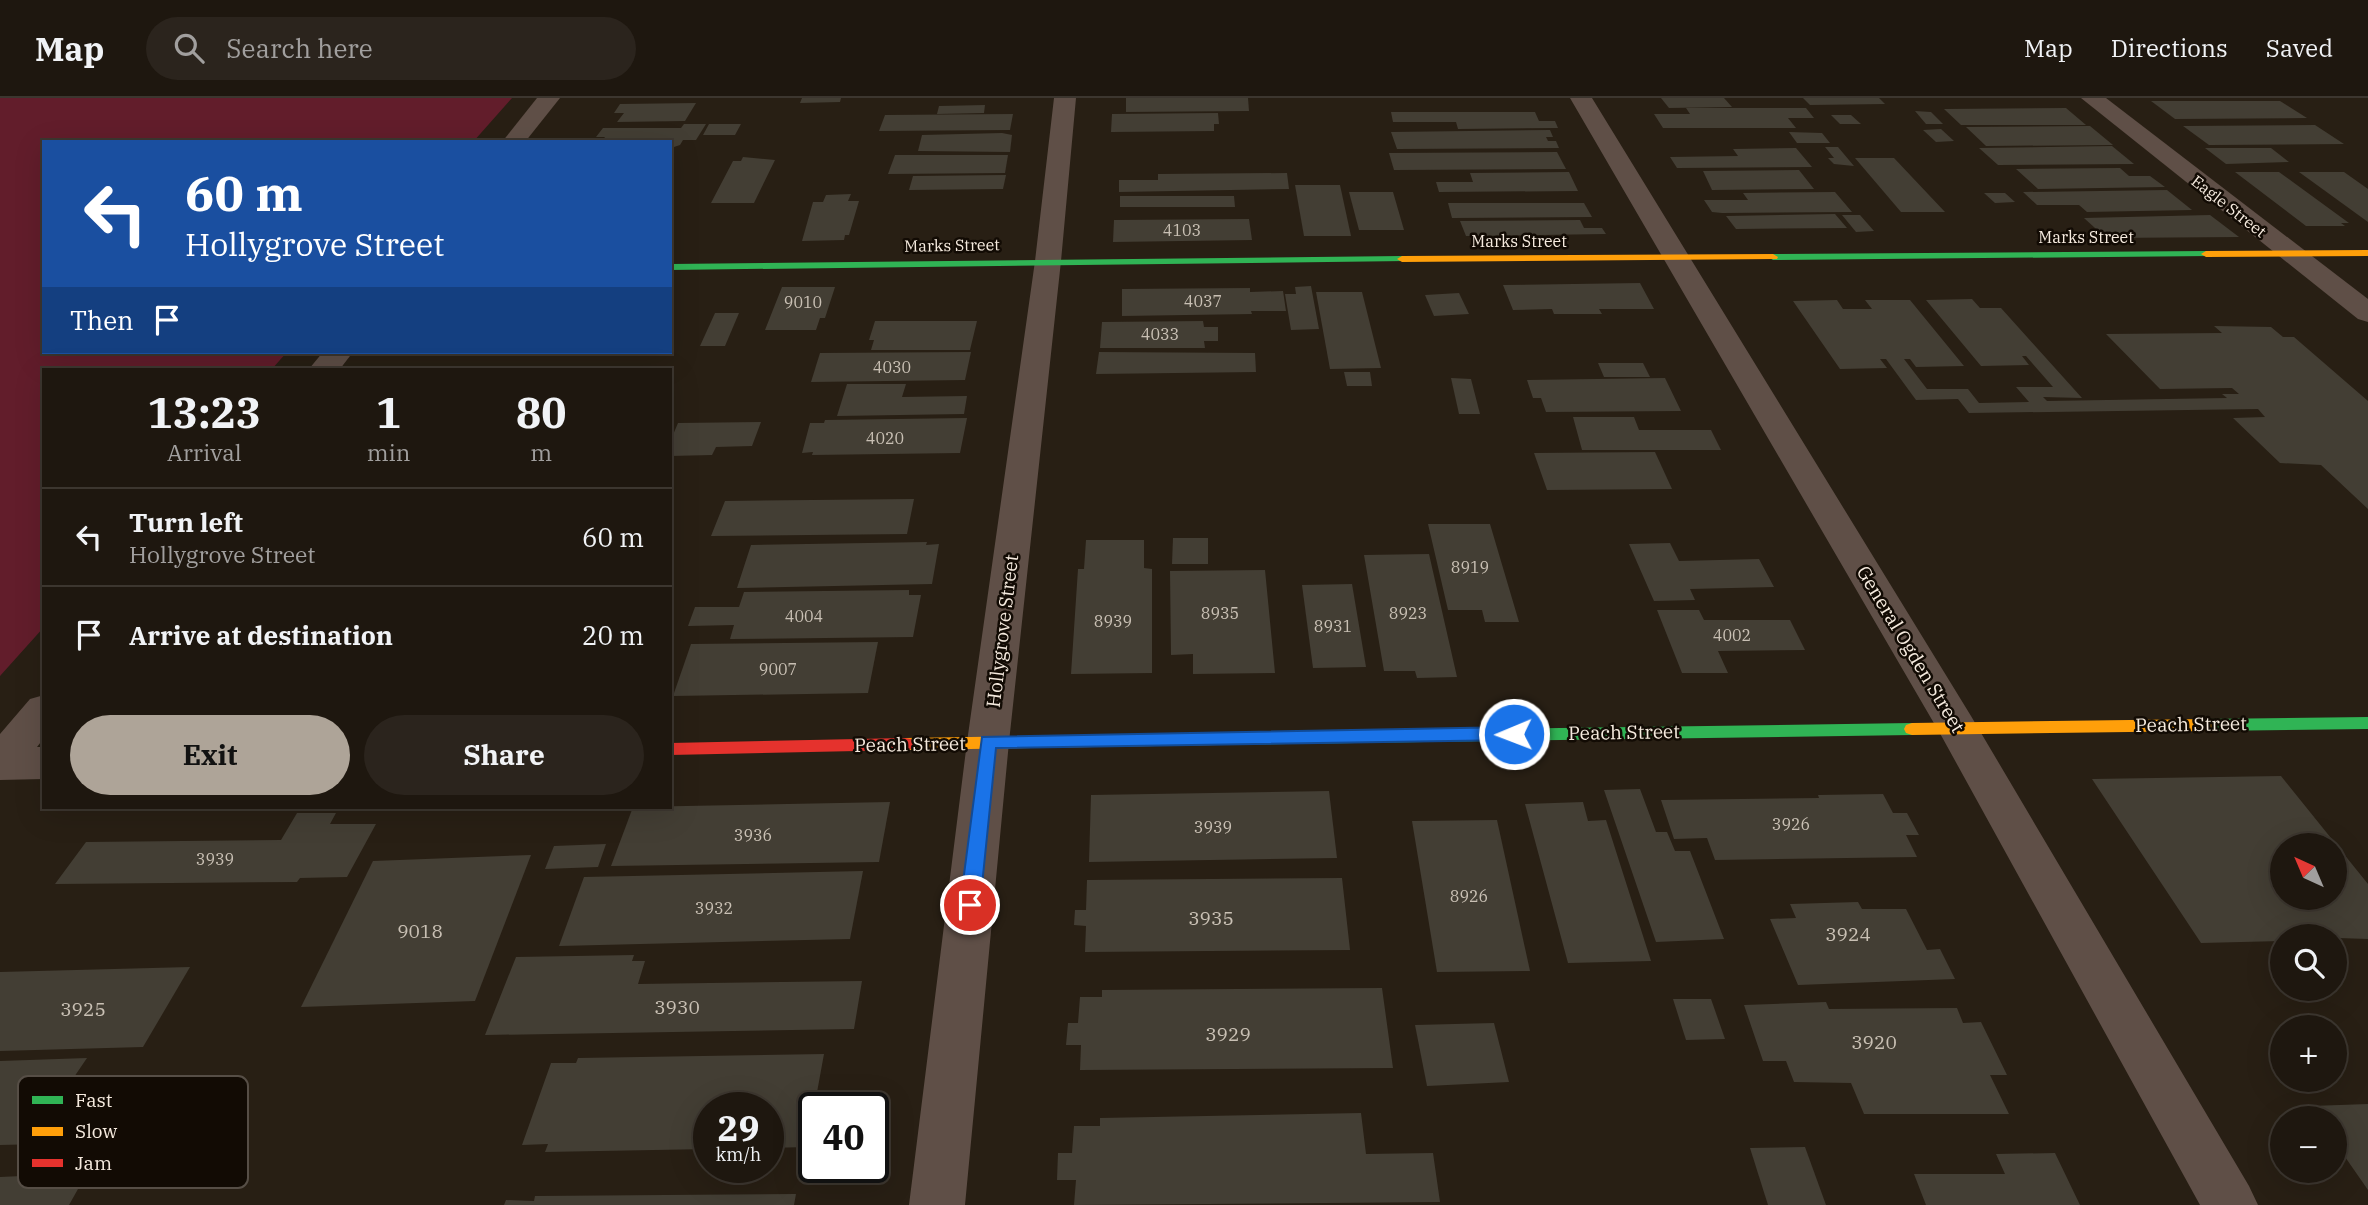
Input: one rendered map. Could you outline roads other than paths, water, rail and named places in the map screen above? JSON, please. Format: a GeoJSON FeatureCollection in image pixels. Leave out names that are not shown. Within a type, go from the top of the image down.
{"type":"FeatureCollection","features":[{"type":"Feature","properties":{"kind":"street"},"geometry":{"type":"LineString","coordinates":[[515,140],[549,98]]}},
{"type":"Feature","properties":{"kind":"street","name":"Hollygrove Street"},"geometry":{"type":"LineString","coordinates":[[937,1205],[988,742],[1048,261],[1065,98]]}},
{"type":"Feature","properties":{"kind":"street","name":"General Ogden Street"},"geometry":{"type":"LineString","coordinates":[[1581,98],[1957,727],[2230,1205]]}},
{"type":"Feature","properties":{"kind":"street","name":"Eagle Street"},"geometry":{"type":"LineString","coordinates":[[2092,98],[2368,313]]}},
{"type":"Feature","properties":{"kind":"street","name":"Marks Street"},"geometry":{"type":"LineString","coordinates":[[672,267],[1048,261],[2368,253]]}},
{"type":"Feature","properties":{"kind":"street"},"geometry":{"type":"LineString","coordinates":[[325,368],[336,354]]}},
{"type":"Feature","properties":{"kind":"street"},"geometry":{"type":"LineString","coordinates":[[0,763],[42,711]]}},
{"type":"Feature","properties":{"kind":"street","name":"Peach Street"},"geometry":{"type":"LineString","coordinates":[[672,749],[1957,727],[2368,723]]}},
{"type":"Feature","properties":{"kind":"street"},"geometry":{"type":"LineString","coordinates":[[0,763],[42,763]]}}]}
